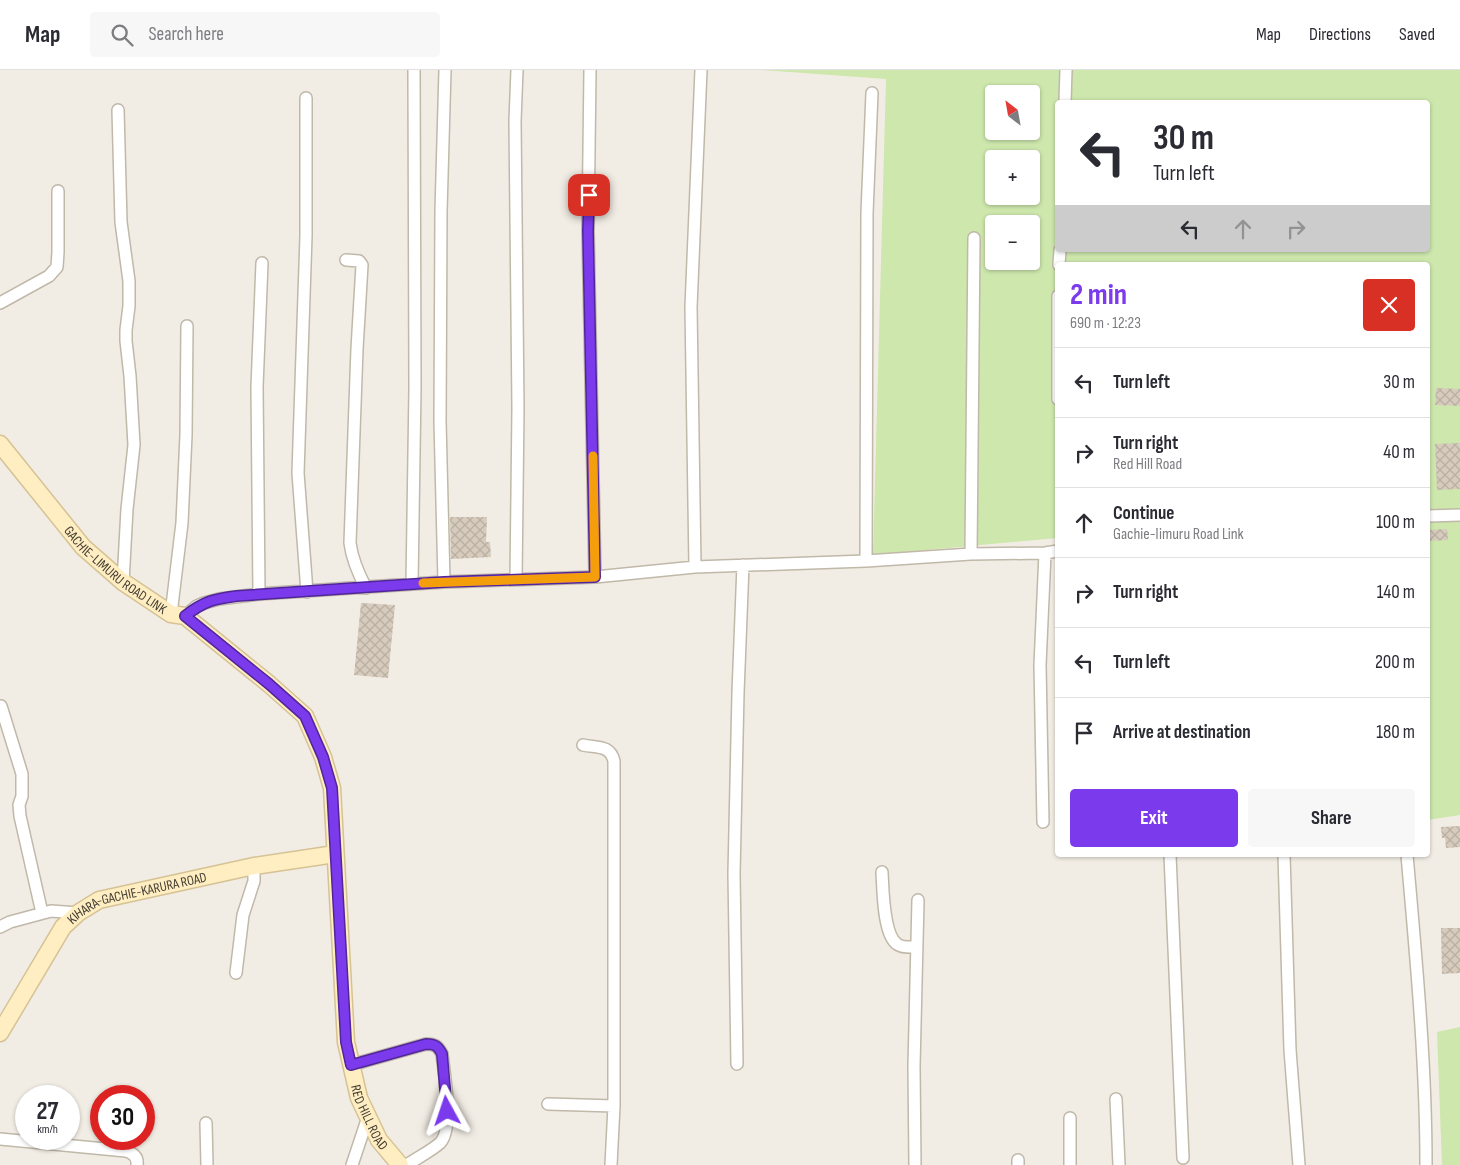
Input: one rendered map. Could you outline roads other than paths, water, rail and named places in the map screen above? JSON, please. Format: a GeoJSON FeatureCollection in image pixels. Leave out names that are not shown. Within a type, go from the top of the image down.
{"type":"FeatureCollection","features":[{"type":"Feature","properties":{"kind":"street"},"geometry":{"type":"LineString","coordinates":[[412,584],[415,388],[414,70]]}},
{"type":"Feature","properties":{"kind":"street"},"geometry":{"type":"LineString","coordinates":[[444,582],[440,411],[445,70]]}},
{"type":"Feature","properties":{"kind":"street"},"geometry":{"type":"LineString","coordinates":[[516,580],[518,408],[515,121],[517,70]]}},
{"type":"Feature","properties":{"kind":"street"},"geometry":{"type":"LineString","coordinates":[[590,70],[588,231],[595,577]]}},
{"type":"Feature","properties":{"kind":"street"},"geometry":{"type":"LineString","coordinates":[[695,567],[691,307],[701,70]]}},
{"type":"Feature","properties":{"kind":"street"},"geometry":{"type":"LineString","coordinates":[[1065,100],[1066,70]]}},
{"type":"Feature","properties":{"kind":"street"},"geometry":{"type":"LineString","coordinates":[[866,561],[867,213],[872,93]]}},
{"type":"Feature","properties":{"kind":"street"},"geometry":{"type":"LineString","coordinates":[[306,98],[306,236],[298,473],[307,592]]}},
{"type":"Feature","properties":{"kind":"street"},"geometry":{"type":"LineString","coordinates":[[118,110],[121,222],[129,281],[126,341],[134,444],[127,509],[123,582]]}},
{"type":"Feature","properties":{"kind":"street"},"geometry":{"type":"LineString","coordinates":[[0,303],[50,276],[56,267],[58,252],[58,191]]}},
{"type":"Feature","properties":{"kind":"street"},"geometry":{"type":"LineString","coordinates":[[971,554],[974,238]]}},
{"type":"Feature","properties":{"kind":"street"},"geometry":{"type":"LineString","coordinates":[[346,260],[359,261],[362,265],[350,542],[357,571],[366,588]]}},
{"type":"Feature","properties":{"kind":"street"},"geometry":{"type":"LineString","coordinates":[[259,594],[257,387],[262,263]]}},
{"type":"Feature","properties":{"kind":"street"},"geometry":{"type":"LineString","coordinates":[[187,326],[186,435],[178,615],[204,603],[219,599],[259,594],[444,582],[595,577],[695,567],[1055,551]]}},
{"type":"Feature","properties":{"kind":"street","name":"GACHIE-LIMURU ROAD LINK"},"geometry":{"type":"LineString","coordinates":[[0,444],[84,547],[123,582],[178,615],[269,684],[305,716],[323,757],[332,788],[335,854]]}},
{"type":"Feature","properties":{"kind":"street"},"geometry":{"type":"LineString","coordinates":[[1430,516],[1460,515]]}},
{"type":"Feature","properties":{"kind":"street"},"geometry":{"type":"LineString","coordinates":[[1043,822],[1040,665],[1045,552]]}},
{"type":"Feature","properties":{"kind":"street"},"geometry":{"type":"LineString","coordinates":[[736,1064],[734,874],[738,693],[744,565]]}},
{"type":"Feature","properties":{"kind":"street"},"geometry":{"type":"LineString","coordinates":[[1,706],[22,774],[22,796],[19,805],[20,816],[42,913]]}},
{"type":"Feature","properties":{"kind":"street"},"geometry":{"type":"LineString","coordinates":[[583,746],[607,749],[612,754],[614,761],[614,1106],[611,1165]]}},
{"type":"Feature","properties":{"kind":"street","name":"KIHARA-GACHIE-KARURA ROAD"},"geometry":{"type":"LineString","coordinates":[[0,1033],[64,927],[78,912],[100,900],[254,866],[335,854]]}},
{"type":"Feature","properties":{"kind":"street","name":"RED HILL ROAD"},"geometry":{"type":"LineString","coordinates":[[335,854],[346,1042],[359,1098],[378,1140],[400,1165]]}},
{"type":"Feature","properties":{"kind":"street"},"geometry":{"type":"LineString","coordinates":[[1170,857],[1183,1158]]}},
{"type":"Feature","properties":{"kind":"street"},"geometry":{"type":"LineString","coordinates":[[1284,857],[1290,1050],[1299,1165]]}},
{"type":"Feature","properties":{"kind":"street"},"geometry":{"type":"LineString","coordinates":[[1407,857],[1426,1116],[1426,1165]]}},
{"type":"Feature","properties":{"kind":"street"},"geometry":{"type":"LineString","coordinates":[[236,973],[243,915],[254,881],[254,866]]}},
{"type":"Feature","properties":{"kind":"street"},"geometry":{"type":"LineString","coordinates":[[882,872],[887,928],[896,944],[904,947],[916,947]]}},
{"type":"Feature","properties":{"kind":"street"},"geometry":{"type":"LineString","coordinates":[[915,1165],[914,1066],[918,900]]}},
{"type":"Feature","properties":{"kind":"street"},"geometry":{"type":"LineString","coordinates":[[0,927],[10,922],[51,911],[78,912]]}},
{"type":"Feature","properties":{"kind":"street"},"geometry":{"type":"LineString","coordinates":[[351,1065],[426,1044],[433,1044],[439,1047],[442,1054],[447,1111],[446,1130],[440,1142],[407,1165]]}},
{"type":"Feature","properties":{"kind":"street"},"geometry":{"type":"LineString","coordinates":[[1116,1099],[1119,1165]]}},
{"type":"Feature","properties":{"kind":"street"},"geometry":{"type":"LineString","coordinates":[[548,1104],[614,1106]]}},
{"type":"Feature","properties":{"kind":"street"},"geometry":{"type":"LineString","coordinates":[[352,1165],[368,1117]]}},
{"type":"Feature","properties":{"kind":"street"},"geometry":{"type":"LineString","coordinates":[[1070,1118],[1070,1165]]}},
{"type":"Feature","properties":{"kind":"street"},"geometry":{"type":"LineString","coordinates":[[206,1123],[207,1165]]}},
{"type":"Feature","properties":{"kind":"street"},"geometry":{"type":"LineString","coordinates":[[0,1139],[126,1151],[135,1156],[138,1162],[137,1165]]}}]}
